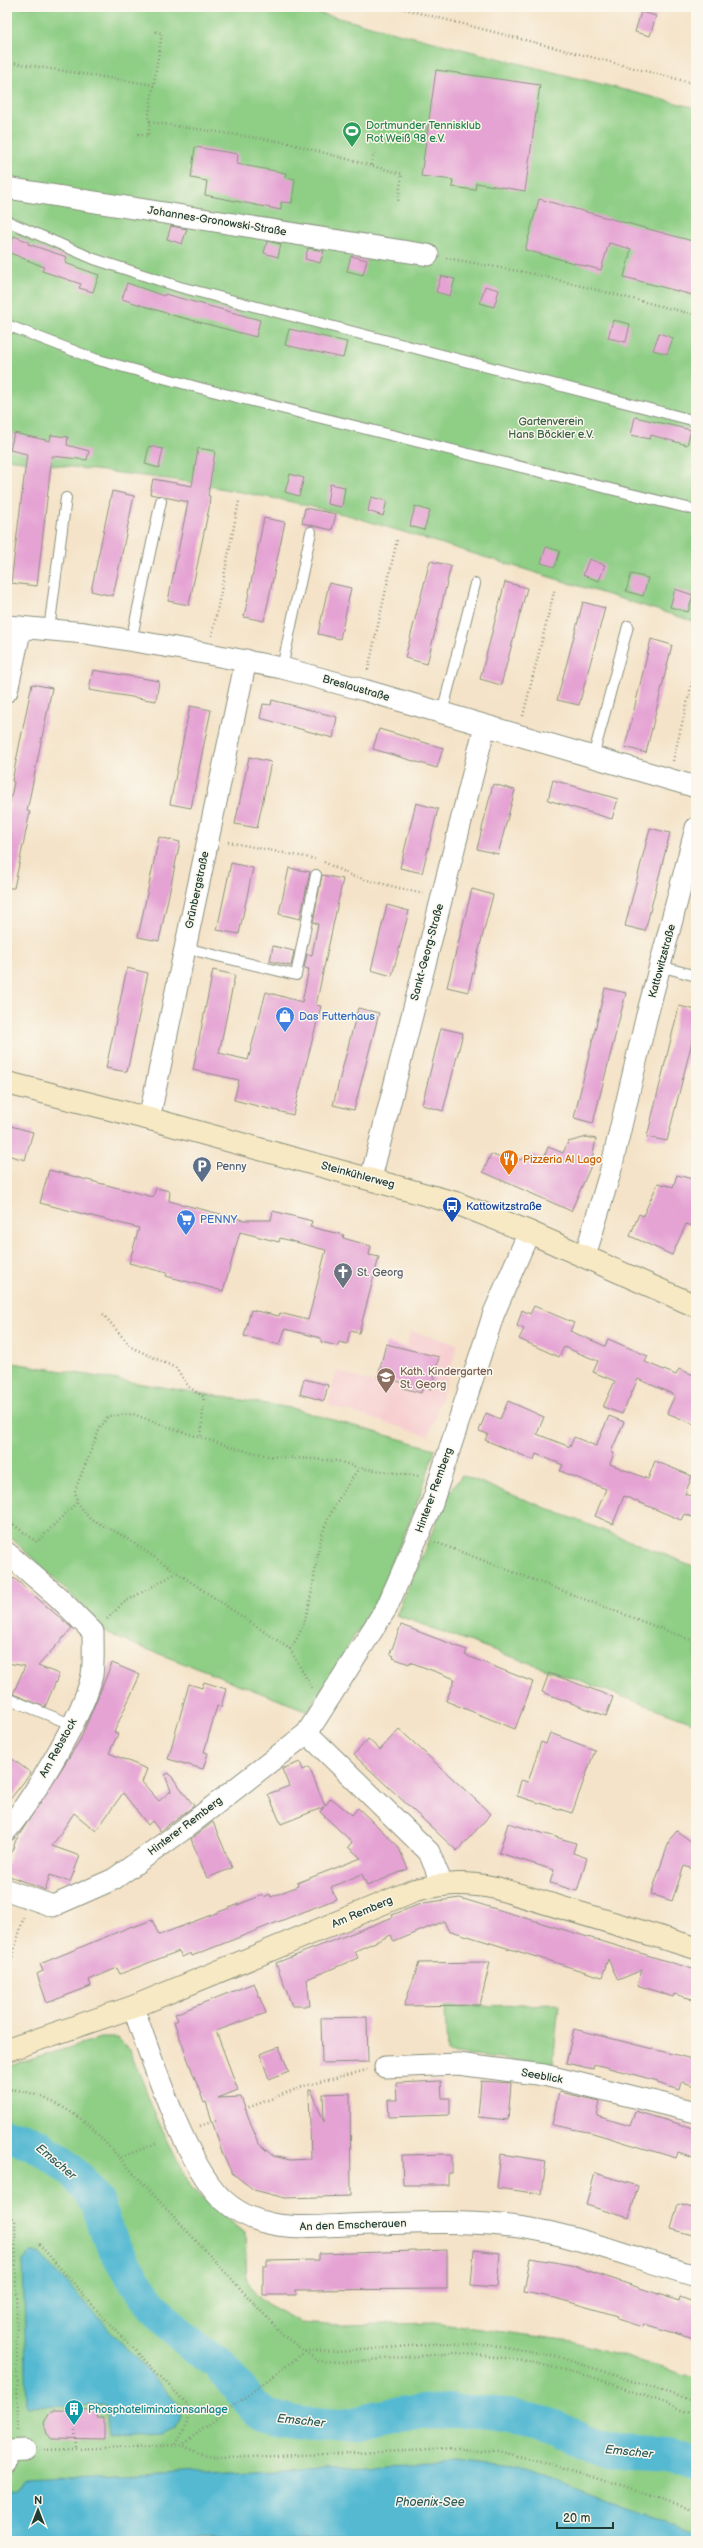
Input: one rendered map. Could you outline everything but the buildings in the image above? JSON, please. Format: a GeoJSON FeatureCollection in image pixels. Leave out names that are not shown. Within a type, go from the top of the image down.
{"type":"FeatureCollection","features":[{"type":"Feature","properties":{"kind":"street","name":"Johannes-Gronowski-Straße"},"geometry":{"type":"LineString","coordinates":[[7,188],[428,255]]}},
{"type":"Feature","properties":{"kind":"street","name":"Breslaustraße"},"geometry":{"type":"LineString","coordinates":[[14,626],[131,640],[246,660],[282,668],[364,690],[696,787]]}},
{"type":"Feature","properties":{"kind":"street"},"geometry":{"type":"LineString","coordinates":[[7,691],[14,626]]}},
{"type":"Feature","properties":{"kind":"street","name":"Grünbergstraße"},"geometry":{"type":"LineString","coordinates":[[149,1119],[246,660]]}},
{"type":"Feature","properties":{"kind":"street","name":"Sankt-Georg-Straße"},"geometry":{"type":"LineString","coordinates":[[371,1178],[484,726]]}},
{"type":"Feature","properties":{"kind":"street","name":"Kattowitzstraße"},"geometry":{"type":"LineString","coordinates":[[585,1256],[610,1173],[660,966],[696,828]]}},
{"type":"Feature","properties":{"kind":"street","name":"Steinkühlerweg"},"geometry":{"type":"LineString","coordinates":[[7,1083],[371,1178],[456,1203],[585,1256],[696,1306]]}},
{"type":"Feature","properties":{"kind":"street","name":"Hinterer Remberg"},"geometry":{"type":"LineString","coordinates":[[30,1898],[53,1906],[114,1879],[180,1832],[308,1733],[387,1607],[418,1536],[440,1478],[494,1313],[528,1232]]}},
{"type":"Feature","properties":{"kind":"street","name":"Am Rebstock"},"geometry":{"type":"LineString","coordinates":[[7,1553],[58,1597],[93,1632],[92,1676],[73,1725],[21,1813],[7,1829]]}},
{"type":"Feature","properties":{"kind":"street"},"geometry":{"type":"LineString","coordinates":[[308,1733],[429,1852],[442,1884]]}},
{"type":"Feature","properties":{"kind":"street","name":"Am Remberg"},"geometry":{"type":"LineString","coordinates":[[7,2050],[133,2007],[415,1890],[442,1884],[467,1882],[496,1888],[696,1948]]}},
{"type":"Feature","properties":{"kind":"street"},"geometry":{"type":"LineString","coordinates":[[7,1890],[30,1898]]}},
{"type":"Feature","properties":{"kind":"street","name":"An den Emscherauen"},"geometry":{"type":"LineString","coordinates":[[133,2007],[182,2134],[202,2171],[221,2198],[250,2217],[283,2228],[417,2223],[478,2223],[547,2232],[696,2276]]}},
{"type":"Feature","properties":{"kind":"street","name":"Seeblick"},"geometry":{"type":"LineString","coordinates":[[385,2067],[458,2064],[544,2075],[696,2112]]}},
{"type":"Feature","properties":{"kind":"lane"},"geometry":{"type":"LineString","coordinates":[[7,221],[94,259],[180,287],[696,421]]}},
{"type":"Feature","properties":{"kind":"lane"},"geometry":{"type":"LineString","coordinates":[[7,326],[95,359],[200,388],[696,510]]}},
{"type":"Feature","properties":{"kind":"lane"},"geometry":{"type":"LineString","coordinates":[[49,630],[66,498]]}},
{"type":"Feature","properties":{"kind":"lane"},"geometry":{"type":"LineString","coordinates":[[131,640],[161,501]]}},
{"type":"Feature","properties":{"kind":"lane"},"geometry":{"type":"LineString","coordinates":[[282,668],[311,532]]}},
{"type":"Feature","properties":{"kind":"lane"},"geometry":{"type":"LineString","coordinates":[[442,713],[475,584]]}},
{"type":"Feature","properties":{"kind":"lane"},"geometry":{"type":"LineString","coordinates":[[593,757],[628,626]]}},
{"type":"Feature","properties":{"kind":"lane"},"geometry":{"type":"LineString","coordinates":[[185,948],[296,975],[316,874]]}},
{"type":"Feature","properties":{"kind":"lane"},"geometry":{"type":"LineString","coordinates":[[660,966],[696,976]]}},
{"type":"Feature","properties":{"kind":"lane"},"geometry":{"type":"LineString","coordinates":[[7,1698],[73,1725]]}},
{"type":"Feature","properties":{"kind":"path"},"geometry":{"type":"LineString","coordinates":[[397,7],[696,84]]}},
{"type":"Feature","properties":{"kind":"path"},"geometry":{"type":"LineString","coordinates":[[138,134],[148,136],[150,122],[148,120],[162,33],[153,31]]}},
{"type":"Feature","properties":{"kind":"path"},"geometry":{"type":"LineString","coordinates":[[7,62],[154,85]]}},
{"type":"Feature","properties":{"kind":"path"},"geometry":{"type":"LineString","coordinates":[[157,62],[162,63]]}},
{"type":"Feature","properties":{"kind":"path"},"geometry":{"type":"LineString","coordinates":[[150,122],[284,142],[402,174],[398,202]]}},
{"type":"Feature","properties":{"kind":"path"},"geometry":{"type":"LineString","coordinates":[[371,165],[374,153]]}},
{"type":"Feature","properties":{"kind":"path"},"geometry":{"type":"LineString","coordinates":[[428,255],[534,274],[696,316]]}},
{"type":"Feature","properties":{"kind":"path"},"geometry":{"type":"LineString","coordinates":[[208,653],[239,501]]}},
{"type":"Feature","properties":{"kind":"path"},"geometry":{"type":"LineString","coordinates":[[364,690],[397,540]]}},
{"type":"Feature","properties":{"kind":"path"},"geometry":{"type":"LineString","coordinates":[[518,735],[555,588]]}},
{"type":"Feature","properties":{"kind":"path"},"geometry":{"type":"LineString","coordinates":[[668,779],[696,666]]}},
{"type":"Feature","properties":{"kind":"path"},"geometry":{"type":"LineString","coordinates":[[103,1314],[131,1347],[176,1368],[189,1387],[204,1397],[201,1437]]}},
{"type":"Feature","properties":{"kind":"path"},"geometry":{"type":"LineString","coordinates":[[310,1685],[290,1649],[120,1534],[90,1519],[77,1502],[75,1490],[100,1428],[108,1416],[133,1414],[170,1428],[238,1449],[269,1456],[338,1461],[359,1468],[440,1478]]}},
{"type":"Feature","properties":{"kind":"path"},"geometry":{"type":"LineString","coordinates":[[290,1649],[298,1638],[306,1616],[319,1546],[332,1510],[359,1468]]}},
{"type":"Feature","properties":{"kind":"path"},"geometry":{"type":"LineString","coordinates":[[7,1520],[37,1542],[77,1502]]}},
{"type":"Feature","properties":{"kind":"path"},"geometry":{"type":"LineString","coordinates":[[418,1536],[696,1642]]}},
{"type":"Feature","properties":{"kind":"path"},"geometry":{"type":"LineString","coordinates":[[123,1603],[176,1573]]}},
{"type":"Feature","properties":{"kind":"path"},"geometry":{"type":"LineString","coordinates":[[7,1976],[30,1898]]}},
{"type":"Feature","properties":{"kind":"path"},"geometry":{"type":"LineString","coordinates":[[245,2109],[304,2086],[385,2067]]}},
{"type":"Feature","properties":{"kind":"path"},"geometry":{"type":"LineString","coordinates":[[7,2089],[35,2095],[70,2111],[90,2126],[121,2157],[284,2336],[306,2350],[318,2361],[334,2363],[457,2353],[524,2360],[592,2377],[696,2414]]}},
{"type":"Feature","properties":{"kind":"path"},"geometry":{"type":"LineString","coordinates":[[197,2127],[217,2120]]}},
{"type":"Feature","properties":{"kind":"path"},"geometry":{"type":"LineString","coordinates":[[121,2157],[158,2143]]}},
{"type":"Feature","properties":{"kind":"path"},"geometry":{"type":"LineString","coordinates":[[7,2212],[14,2220],[17,2451],[174,2447],[182,2445],[213,2423],[306,2350],[338,2352],[444,2343],[501,2346],[556,2356],[696,2402]]}},
{"type":"Feature","properties":{"kind":"path"},"geometry":{"type":"LineString","coordinates":[[40,2244],[102,2316],[186,2403],[189,2412],[188,2421],[174,2447]]}},
{"type":"Feature","properties":{"kind":"path"},"geometry":{"type":"LineString","coordinates":[[76,2449],[77,2432]]}},
{"type":"Feature","properties":{"kind":"path"},"geometry":{"type":"LineString","coordinates":[[182,2445],[198,2453],[222,2458],[457,2449],[497,2451],[548,2463],[696,2510]]}},
{"type":"Feature","properties":{"kind":"shaded area","name":"Kath. Kindergarten St. Georg"},"geometry":{"type":"Polygon","coordinates":[[[410,1331],[458,1344],[429,1436],[328,1405],[336,1371],[375,1383],[387,1341],[406,1348],[410,1331]]]}},
{"type":"Feature","properties":{"kind":"green space","name":"Gartenverein Hans Böckler e.V."},"geometry":{"type":"Polygon","coordinates":[[[7,7],[295,7],[696,108],[696,622],[351,516],[283,500],[176,480],[7,459],[7,7]]]}},
{"type":"Feature","properties":{"kind":"green space"},"geometry":{"type":"Polygon","coordinates":[[[7,1362],[291,1408],[435,1449],[421,1493],[378,1598],[308,1711],[107,1634],[88,1611],[7,1534],[7,1362]]]}},
{"type":"Feature","properties":{"kind":"green space"},"geometry":{"type":"Polygon","coordinates":[[[462,1475],[696,1567],[696,1723],[396,1615],[450,1492],[462,1475]]]}},
{"type":"Feature","properties":{"kind":"green space"},"geometry":{"type":"Polygon","coordinates":[[[559,2004],[553,2065],[447,2053],[445,2007],[559,2004]]]}},
{"type":"Feature","properties":{"kind":"green space"},"geometry":{"type":"Polygon","coordinates":[[[100,2038],[117,2038],[130,2050],[158,2121],[192,2189],[245,2233],[247,2282],[268,2305],[300,2322],[341,2325],[434,2323],[572,2341],[696,2378],[696,2541],[7,2541],[7,2067],[100,2038]]]}},
{"type":"Feature","properties":{"kind":"water"},"geometry":{"type":"Polygon","coordinates":[[[30,2253],[39,2253],[175,2401],[181,2417],[176,2429],[161,2435],[108,2437],[107,2405],[27,2407],[23,2261],[30,2253]]]}},
{"type":"Feature","properties":{"kind":"water","name":"Phoenix-See"},"geometry":{"type":"Polygon","coordinates":[[[458,2461],[516,2469],[696,2532],[696,2541],[7,2541],[7,2492],[17,2491],[25,2480],[458,2461]]]}},
{"type":"Feature","properties":{"kind":"waterway","name":"Emscher"},"geometry":{"type":"LineString","coordinates":[[7,2136],[33,2144],[45,2151],[58,2159],[79,2179],[96,2201],[104,2225],[114,2246],[146,2297],[179,2333],[202,2353],[219,2364],[250,2403],[263,2414],[293,2423],[330,2426],[418,2412],[457,2411],[495,2414],[552,2426],[591,2446],[605,2450],[672,2456],[696,2464]]}},
{"type":"Feature","properties":{"kind":"place","name":"Dortmunder Tennisklub Rot Weiß 98 e.V."},"geometry":{"type":"Point","coordinates":[352,148]}},
{"type":"Feature","properties":{"kind":"place","name":"Das Futterhaus"},"geometry":{"type":"Point","coordinates":[285,1033]}},
{"type":"Feature","properties":{"kind":"place","name":"Pizzeria Al Lago"},"geometry":{"type":"Point","coordinates":[509,1176]}},
{"type":"Feature","properties":{"kind":"place","name":"Penny"},"geometry":{"type":"Point","coordinates":[202,1183]}},
{"type":"Feature","properties":{"kind":"place","name":"Kattowitzstraße"},"geometry":{"type":"Point","coordinates":[452,1223]}},
{"type":"Feature","properties":{"kind":"place","name":"PENNY"},"geometry":{"type":"Point","coordinates":[186,1236]}},
{"type":"Feature","properties":{"kind":"place","name":"St. Georg"},"geometry":{"type":"Point","coordinates":[343,1289]}},
{"type":"Feature","properties":{"kind":"place","name":"Kath. Kindergarten St. Georg"},"geometry":{"type":"Point","coordinates":[386,1394]}},
{"type":"Feature","properties":{"kind":"place","name":"Phosphateliminationsanlage"},"geometry":{"type":"Point","coordinates":[74,2426]}}]}
